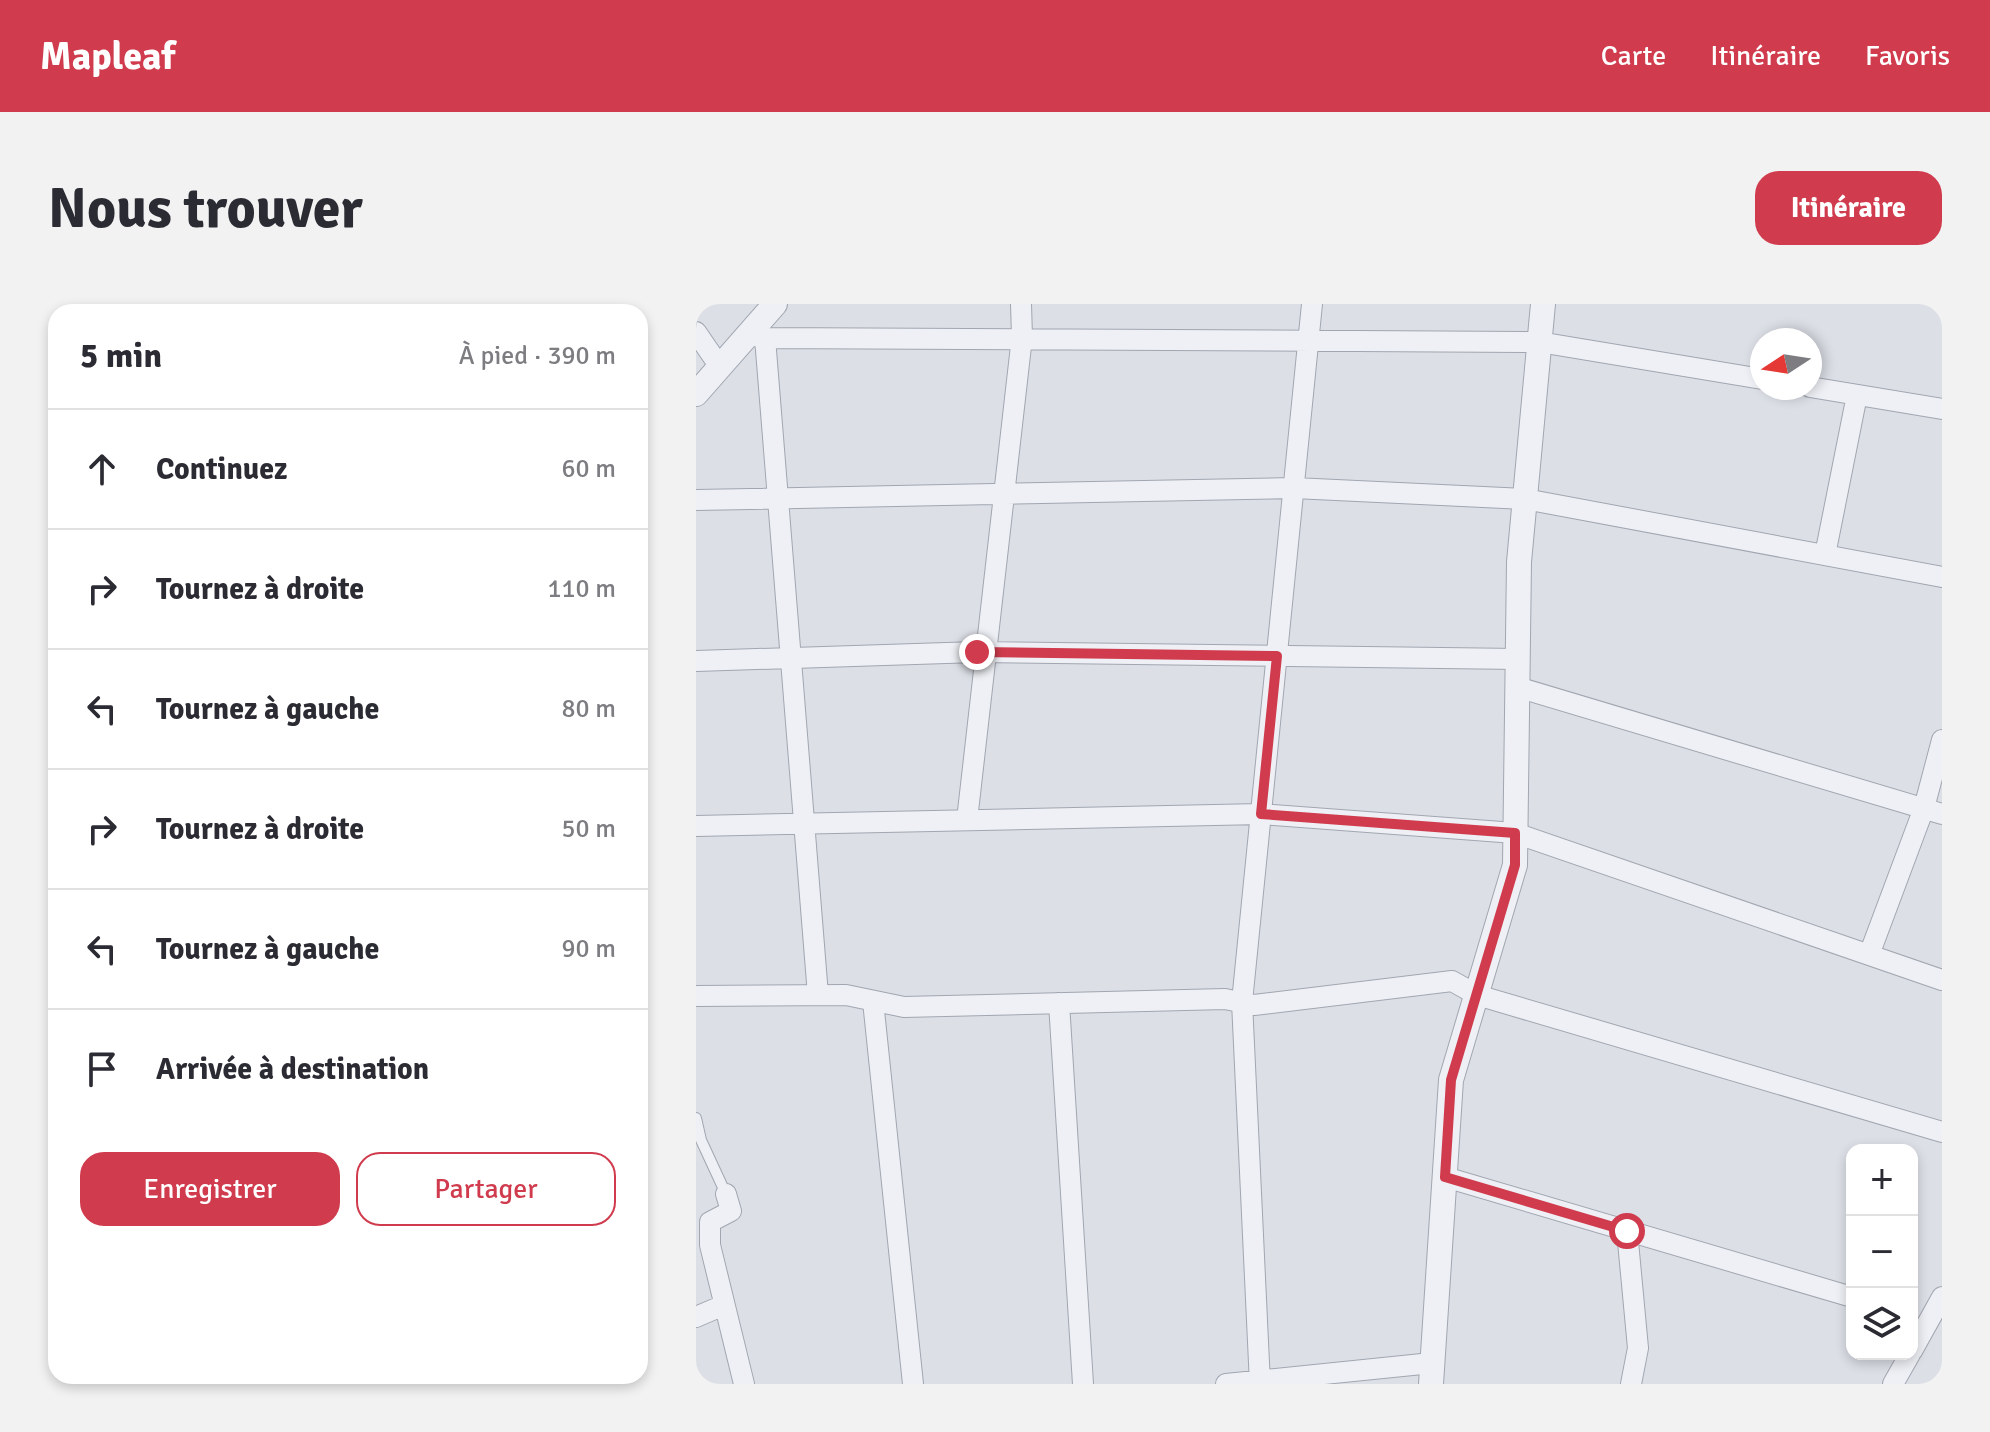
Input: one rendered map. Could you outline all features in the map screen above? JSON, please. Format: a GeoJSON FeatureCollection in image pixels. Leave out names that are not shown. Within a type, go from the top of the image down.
{"type":"FeatureCollection","features":[{"type":"Feature","properties":{"kind":"street"},"geometry":{"type":"LineString","coordinates":[[696,394],[720,367],[757,336],[775,304]]}},
{"type":"Feature","properties":{"kind":"street"},"geometry":{"type":"LineString","coordinates":[[967,820],[1022,337],[1021,304]]}},
{"type":"Feature","properties":{"kind":"street"},"geometry":{"type":"LineString","coordinates":[[1260,1382],[1242,1002],[1312,304]]}},
{"type":"Feature","properties":{"kind":"street"},"geometry":{"type":"LineString","coordinates":[[1226,1384],[1431,1374],[1451,1080],[1515,865],[1519,562],[1543,304]]}},
{"type":"Feature","properties":{"kind":"street"},"geometry":{"type":"LineString","coordinates":[[696,332],[720,367]]}},
{"type":"Feature","properties":{"kind":"street"},"geometry":{"type":"LineString","coordinates":[[757,336],[1539,342],[1750,377]]}},
{"type":"Feature","properties":{"kind":"street"},"geometry":{"type":"LineString","coordinates":[[757,336],[778,498],[818,995]]}},
{"type":"Feature","properties":{"kind":"street"},"geometry":{"type":"LineString","coordinates":[[1822,389],[1942,409]]}},
{"type":"Feature","properties":{"kind":"street"},"geometry":{"type":"LineString","coordinates":[[1825,555],[1857,395]]}},
{"type":"Feature","properties":{"kind":"street"},"geometry":{"type":"LineString","coordinates":[[696,500],[1294,488],[1525,499],[1942,577]]}},
{"type":"Feature","properties":{"kind":"street"},"geometry":{"type":"LineString","coordinates":[[696,661],[986,652],[1518,659]]}},
{"type":"Feature","properties":{"kind":"street"},"geometry":{"type":"LineString","coordinates":[[1517,687],[1933,811]]}},
{"type":"Feature","properties":{"kind":"street"},"geometry":{"type":"LineString","coordinates":[[1869,955],[1933,811],[1942,740]]}},
{"type":"Feature","properties":{"kind":"street"},"geometry":{"type":"LineString","coordinates":[[696,826],[1261,814],[1515,833],[1942,980]]}},
{"type":"Feature","properties":{"kind":"street"},"geometry":{"type":"LineString","coordinates":[[696,996],[846,995],[904,1007],[1225,999],[1254,1005],[1452,981],[1477,995],[1942,1132]]}},
{"type":"Feature","properties":{"kind":"street"},"geometry":{"type":"LineString","coordinates":[[873,1001],[913,1384]]}},
{"type":"Feature","properties":{"kind":"street"},"geometry":{"type":"LineString","coordinates":[[1059,1003],[1083,1384]]}},
{"type":"Feature","properties":{"kind":"street"},"geometry":{"type":"LineString","coordinates":[[1445,1177],[1846,1295]]}},
{"type":"Feature","properties":{"kind":"street"},"geometry":{"type":"LineString","coordinates":[[726,1194],[731,1211],[710,1222],[710,1245],[744,1384]]}},
{"type":"Feature","properties":{"kind":"street"},"geometry":{"type":"LineString","coordinates":[[1627,1231],[1638,1348],[1631,1384]]}},
{"type":"Feature","properties":{"kind":"street"},"geometry":{"type":"LineString","coordinates":[[1918,1338],[1942,1297]]}},
{"type":"Feature","properties":{"kind":"street"},"geometry":{"type":"LineString","coordinates":[[696,1317],[724,1305]]}},
{"type":"Feature","properties":{"kind":"street"},"geometry":{"type":"LineString","coordinates":[[1893,1384],[1906,1360]]}},
{"type":"Feature","properties":{"kind":"lane"},"geometry":{"type":"LineString","coordinates":[[696,1118],[701,1140],[726,1194]]}},
{"type":"Feature","properties":{"kind":"route"},"geometry":{"type":"LineString","coordinates":[[977,652],[1277,656],[1261,814],[1515,833],[1515,865],[1451,1080],[1445,1177],[1627,1231]]}}]}
